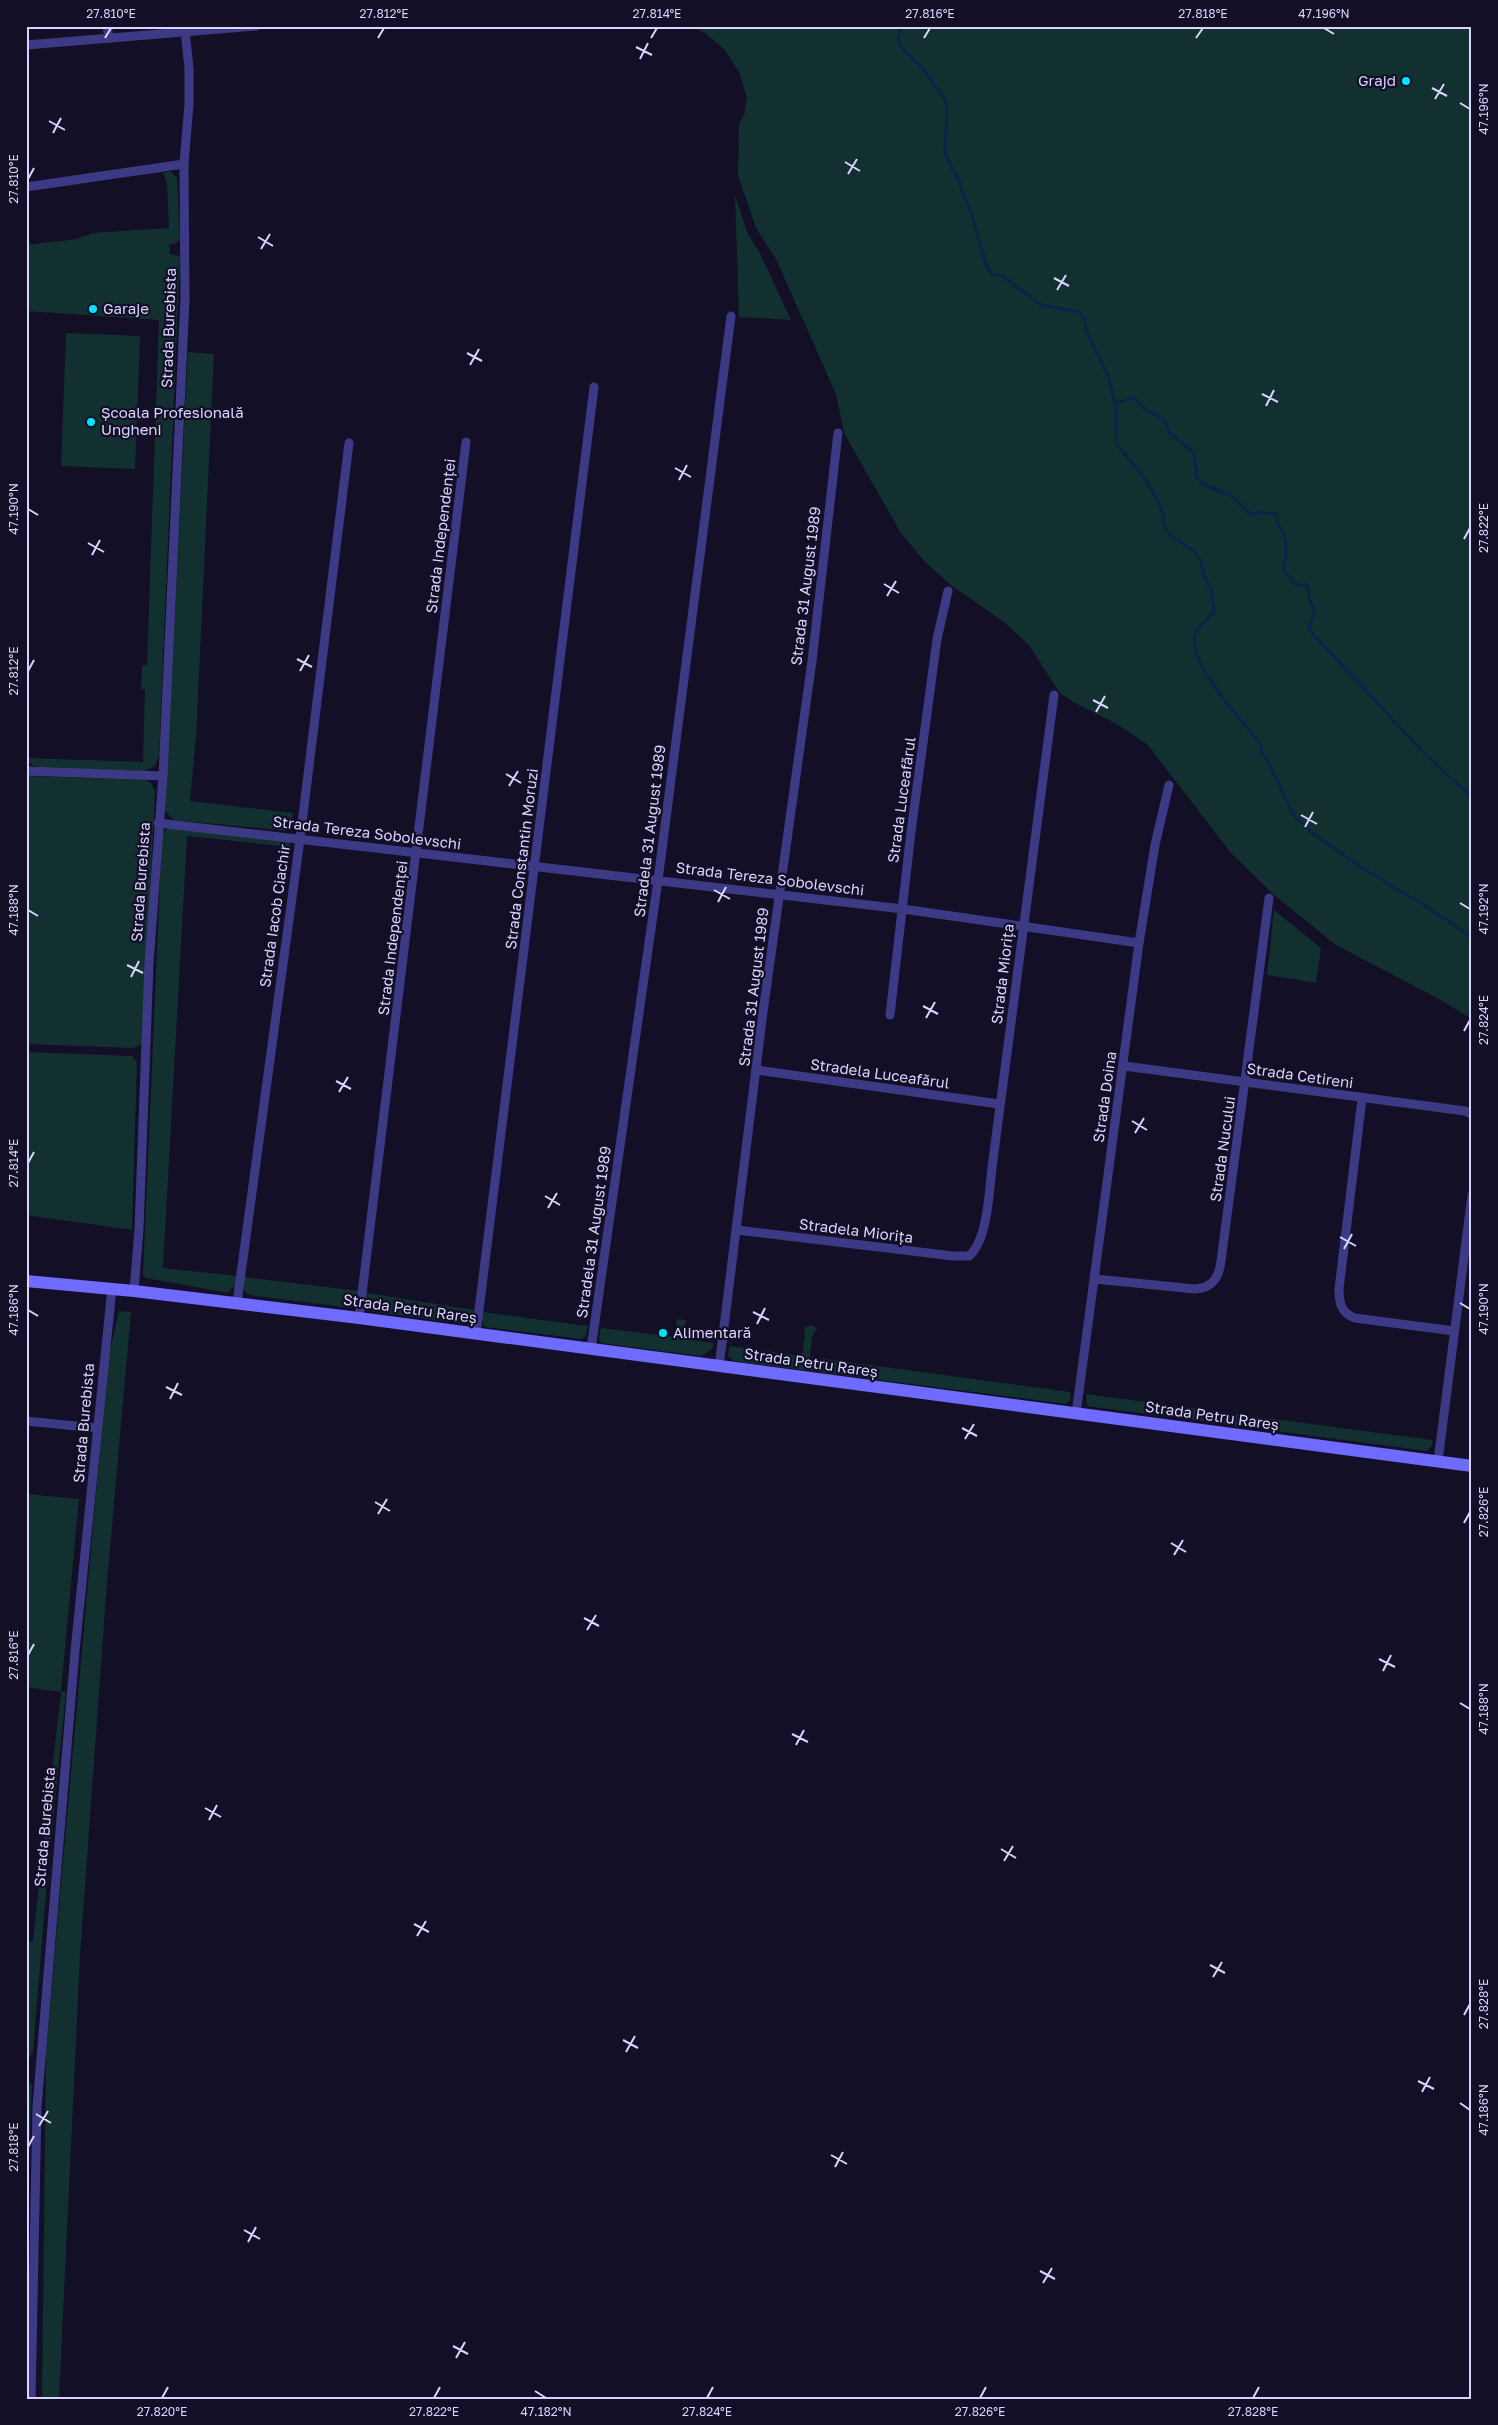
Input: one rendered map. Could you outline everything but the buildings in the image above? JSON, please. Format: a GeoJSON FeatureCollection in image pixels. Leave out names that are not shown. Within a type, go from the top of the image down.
{"type":"FeatureCollection","features":[{"type":"Feature","properties":{"kind":"main road","name":"Strada Petru Rareș"},"geometry":{"type":"LineString","coordinates":[[26,1281],[112,1288],[359,1318],[1472,1466]]}},
{"type":"Feature","properties":{"kind":"street"},"geometry":{"type":"LineString","coordinates":[[107,26],[109,38]]}},
{"type":"Feature","properties":{"kind":"street"},"geometry":{"type":"LineString","coordinates":[[26,45],[256,26]]}},
{"type":"Feature","properties":{"kind":"street","name":"Strada Burebista"},"geometry":{"type":"LineString","coordinates":[[134,1291],[139,1229],[150,963],[162,776],[186,300],[184,164],[189,68],[185,32]]}},
{"type":"Feature","properties":{"kind":"street"},"geometry":{"type":"LineString","coordinates":[[26,187],[184,164]]}},
{"type":"Feature","properties":{"kind":"street","name":"Stradela 31 August 1989"},"geometry":{"type":"LineString","coordinates":[[591,1349],[658,880],[731,316]]}},
{"type":"Feature","properties":{"kind":"street","name":"Strada Constantin Moruzi"},"geometry":{"type":"LineString","coordinates":[[476,1334],[594,387]]}},
{"type":"Feature","properties":{"kind":"street","name":"Strada 31 August 1989"},"geometry":{"type":"LineString","coordinates":[[719,1367],[779,895],[812,660],[838,433]]}},
{"type":"Feature","properties":{"kind":"street","name":"Strada Independenței"},"geometry":{"type":"LineString","coordinates":[[359,1318],[418,854],[466,442]]}},
{"type":"Feature","properties":{"kind":"street","name":"Strada Iacob Ciachir"},"geometry":{"type":"LineString","coordinates":[[237,1303],[300,839],[349,443]]}},
{"type":"Feature","properties":{"kind":"street","name":"Strada Luceafărul"},"geometry":{"type":"LineString","coordinates":[[890,1015],[937,639],[948,591]]}},
{"type":"Feature","properties":{"kind":"street","name":"Strada Miorița"},"geometry":{"type":"LineString","coordinates":[[972,1253],[980,1240],[984,1220],[1054,695]]}},
{"type":"Feature","properties":{"kind":"street"},"geometry":{"type":"LineString","coordinates":[[26,772],[162,776]]}},
{"type":"Feature","properties":{"kind":"street","name":"Strada Doina"},"geometry":{"type":"LineString","coordinates":[[1076,1414],[1139,943],[1155,845],[1169,785]]}},
{"type":"Feature","properties":{"kind":"street","name":"Strada Tereza Sobolevschi"},"geometry":{"type":"LineString","coordinates":[[158,823],[903,908],[1139,943]]}},
{"type":"Feature","properties":{"kind":"street","name":"Strada Nucului"},"geometry":{"type":"LineString","coordinates":[[1095,1280],[1196,1289],[1207,1288],[1216,1279],[1222,1261],[1268,898]]}},
{"type":"Feature","properties":{"kind":"street","name":"Strada Cetireni"},"geometry":{"type":"LineString","coordinates":[[1124,1066],[1465,1111],[1472,1114]]}},
{"type":"Feature","properties":{"kind":"street","name":"Stradela Luceafărul"},"geometry":{"type":"LineString","coordinates":[[757,1070],[999,1104]]}},
{"type":"Feature","properties":{"kind":"street"},"geometry":{"type":"LineString","coordinates":[[1362,1098],[1339,1289],[1340,1307],[1356,1318],[1454,1330]]}},
{"type":"Feature","properties":{"kind":"street"},"geometry":{"type":"LineString","coordinates":[[1438,1462],[1472,1195]]}},
{"type":"Feature","properties":{"kind":"street","name":"Stradela Miorița"},"geometry":{"type":"LineString","coordinates":[[737,1230],[953,1256],[965,1256],[972,1253]]}},
{"type":"Feature","properties":{"kind":"street","name":"Strada Burebista"},"geometry":{"type":"LineString","coordinates":[[30,2399],[37,2107],[51,1913],[96,1428],[112,1288]]}},
{"type":"Feature","properties":{"kind":"street"},"geometry":{"type":"LineString","coordinates":[[26,1422],[96,1428]]}},
{"type":"Feature","properties":{"kind":"green space"},"geometry":{"type":"Polygon","coordinates":[[[691,26],[1472,26],[1472,1019],[1441,1000],[1336,945],[1274,895],[1231,853],[1147,744],[1115,723],[1073,702],[1059,692],[1029,645],[1004,622],[952,586],[925,562],[901,533],[844,433],[836,394],[776,259],[756,228],[738,175],[739,124],[744,115],[747,98],[740,74],[725,50],[705,33],[691,26]]]}},
{"type":"Feature","properties":{"kind":"green space"},"geometry":{"type":"Polygon","coordinates":[[[170,171],[177,178],[180,240],[175,244],[169,245],[170,254],[180,256],[159,755],[155,766],[145,771],[33,766],[26,758],[143,762],[145,689],[141,689],[142,666],[147,665],[159,320],[26,311],[26,245],[77,239],[93,233],[169,228],[167,184],[163,173],[170,171]]]}},
{"type":"Feature","properties":{"kind":"green space"},"geometry":{"type":"Polygon","coordinates":[[[735,195],[748,234],[760,253],[791,320],[739,317],[735,195]]]}},
{"type":"Feature","properties":{"kind":"green space"},"geometry":{"type":"Polygon","coordinates":[[[66,333],[140,336],[135,469],[61,466],[66,333]]]}},
{"type":"Feature","properties":{"kind":"green space"},"geometry":{"type":"Polygon","coordinates":[[[188,352],[214,354],[196,738],[190,801],[293,813],[290,831],[174,820],[165,811],[188,352]]]}},
{"type":"Feature","properties":{"kind":"green space"},"geometry":{"type":"Polygon","coordinates":[[[26,776],[145,780],[151,783],[155,792],[142,1044],[133,1048],[26,1044],[26,776]]]}},
{"type":"Feature","properties":{"kind":"green space"},"geometry":{"type":"Polygon","coordinates":[[[168,828],[290,842],[290,847],[187,836],[163,1268],[237,1276],[236,1287],[232,1287],[228,1293],[146,1278],[143,1275],[162,833],[168,828]]]}},
{"type":"Feature","properties":{"kind":"green space"},"geometry":{"type":"Polygon","coordinates":[[[1274,910],[1321,948],[1316,983],[1267,975],[1274,910]]]}},
{"type":"Feature","properties":{"kind":"green space"},"geometry":{"type":"Polygon","coordinates":[[[26,1052],[132,1056],[137,1062],[132,1230],[26,1215],[26,1052]]]}},
{"type":"Feature","properties":{"kind":"green space"},"geometry":{"type":"Polygon","coordinates":[[[244,1277],[360,1291],[358,1303],[354,1304],[351,1308],[249,1295],[242,1288],[244,1277]]]}},
{"type":"Feature","properties":{"kind":"green space"},"geometry":{"type":"Polygon","coordinates":[[[367,1293],[474,1310],[473,1319],[469,1319],[466,1324],[373,1312],[364,1304],[367,1293]]]}},
{"type":"Feature","properties":{"kind":"green space"},"geometry":{"type":"Polygon","coordinates":[[[119,1311],[131,1312],[107,1582],[80,1955],[59,2399],[42,2399],[46,2052],[108,1360],[119,1311]]]}},
{"type":"Feature","properties":{"kind":"green space"},"geometry":{"type":"Polygon","coordinates":[[[482,1312],[588,1326],[586,1335],[581,1339],[486,1327],[483,1325],[483,1320],[480,1320],[482,1312]]]}},
{"type":"Feature","properties":{"kind":"green space"},"geometry":{"type":"Polygon","coordinates":[[[677,1319],[686,1320],[683,1339],[714,1343],[711,1350],[701,1356],[601,1343],[599,1339],[601,1328],[675,1337],[677,1319]]]}},
{"type":"Feature","properties":{"kind":"green space"},"geometry":{"type":"Polygon","coordinates":[[[811,1325],[817,1328],[812,1337],[810,1357],[1070,1392],[1070,1400],[1066,1404],[734,1361],[728,1356],[730,1346],[802,1356],[805,1336],[804,1328],[811,1325]]]}},
{"type":"Feature","properties":{"kind":"green space"},"geometry":{"type":"Polygon","coordinates":[[[1086,1394],[1432,1440],[1433,1444],[1427,1451],[1087,1406],[1086,1394]]]}},
{"type":"Feature","properties":{"kind":"green space"},"geometry":{"type":"Polygon","coordinates":[[[26,1494],[79,1499],[61,1691],[66,1692],[50,1849],[43,1849],[61,1692],[26,1687],[26,1494]]]}},
{"type":"Feature","properties":{"kind":"green space"},"geometry":{"type":"Polygon","coordinates":[[[41,1865],[48,1868],[33,2052],[26,2062],[26,1941],[33,1942],[41,1865]]]}},
{"type":"Feature","properties":{"kind":"green space"},"geometry":{"type":"Polygon","coordinates":[[[26,2081],[32,2085],[28,2187],[26,2187],[26,2081]]]}},
{"type":"Feature","properties":{"kind":"waterway"},"geometry":{"type":"LineString","coordinates":[[902,26],[898,37],[901,47],[922,68],[945,99],[947,105],[945,154],[957,177],[972,215],[986,265],[991,274],[1004,277],[1041,305],[1079,312],[1084,318],[1086,330],[1108,376],[1115,403],[1117,445],[1143,476],[1157,499],[1164,517],[1163,524],[1169,534],[1195,552],[1201,560],[1204,576],[1211,589],[1214,612],[1196,631],[1195,635],[1195,647],[1200,661],[1219,693],[1262,746],[1261,753],[1267,759],[1294,816],[1314,834],[1359,866],[1424,905],[1472,937]]}},
{"type":"Feature","properties":{"kind":"waterway"},"geometry":{"type":"LineString","coordinates":[[1115,403],[1134,398],[1145,409],[1164,420],[1170,433],[1194,453],[1197,478],[1205,485],[1233,497],[1251,515],[1261,512],[1276,514],[1277,522],[1283,533],[1286,545],[1283,567],[1293,583],[1301,586],[1307,584],[1310,603],[1315,609],[1309,630],[1428,757],[1472,797]]}},
{"type":"Feature","properties":{"kind":"place","name":"Grajd"},"geometry":{"type":"Point","coordinates":[1406,81]}},
{"type":"Feature","properties":{"kind":"place","name":"Garaje"},"geometry":{"type":"Point","coordinates":[93,309]}},
{"type":"Feature","properties":{"kind":"place","name":"Școala Profesională Ungheni"},"geometry":{"type":"Point","coordinates":[91,422]}},
{"type":"Feature","properties":{"kind":"place","name":"Alimentară"},"geometry":{"type":"Point","coordinates":[663,1333]}}]}
